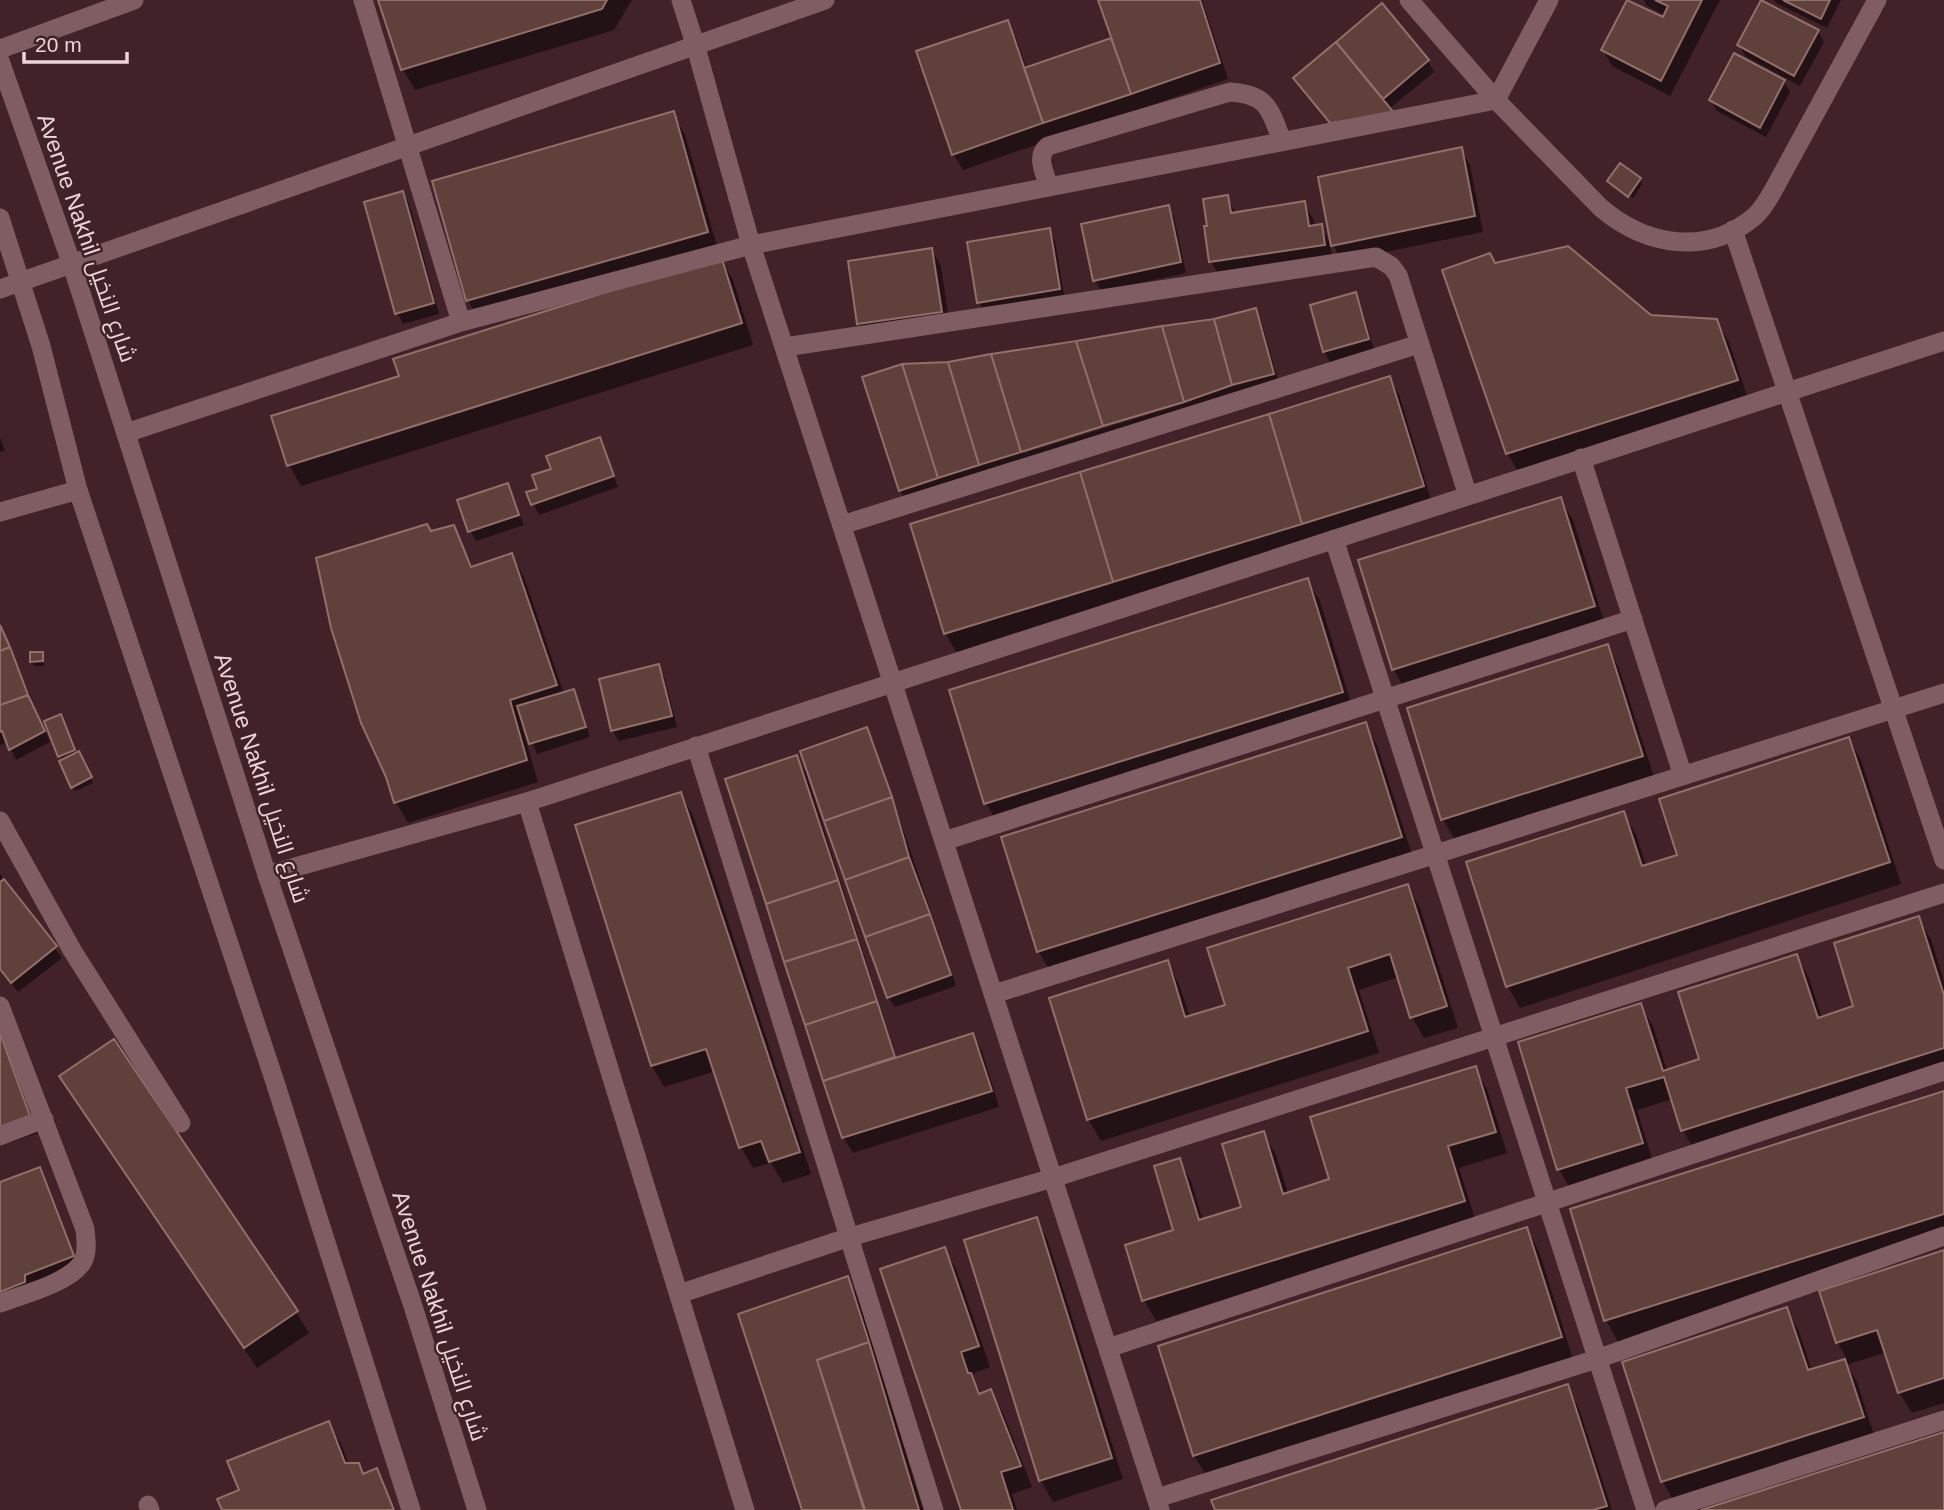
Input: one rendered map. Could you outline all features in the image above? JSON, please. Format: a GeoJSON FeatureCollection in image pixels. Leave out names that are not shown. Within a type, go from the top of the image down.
{"type":"FeatureCollection","features":[{"type":"Feature","properties":{"kind":"street"},"geometry":{"type":"LineString","coordinates":[[0,48],[109,4],[134,0]]}},
{"type":"Feature","properties":{"kind":"street"},"geometry":{"type":"LineString","coordinates":[[363,0],[461,322]]}},
{"type":"Feature","properties":{"kind":"street"},"geometry":{"type":"LineString","coordinates":[[681,0],[751,245],[1158,1504],[1597,1359],[1944,1236]]}},
{"type":"Feature","properties":{"kind":"street"},"geometry":{"type":"LineString","coordinates":[[0,289],[825,0]]}},
{"type":"Feature","properties":{"kind":"street"},"geometry":{"type":"LineString","coordinates":[[1409,0],[1496,100],[1619,224],[1641,235],[1665,241],[1690,242],[1713,238],[1733,230],[1756,215],[1774,189],[1877,0]]}},
{"type":"Feature","properties":{"kind":"street"},"geometry":{"type":"LineString","coordinates":[[1496,100],[1549,0]]}},
{"type":"Feature","properties":{"kind":"street","name":"Avenue Nakhil شارع النخيل"},"geometry":{"type":"LineString","coordinates":[[0,61],[72,265],[267,875],[412,1303],[477,1510]]}},
{"type":"Feature","properties":{"kind":"street"},"geometry":{"type":"LineString","coordinates":[[1049,187],[1041,155],[1048,146],[1230,93],[1247,93],[1265,103],[1282,141]]}},
{"type":"Feature","properties":{"kind":"street"},"geometry":{"type":"LineString","coordinates":[[126,433],[461,322],[751,245],[1496,100]]}},
{"type":"Feature","properties":{"kind":"street"},"geometry":{"type":"LineString","coordinates":[[0,218],[22,282],[78,489],[275,1082],[411,1510]]}},
{"type":"Feature","properties":{"kind":"street"},"geometry":{"type":"LineString","coordinates":[[1733,230],[1944,860]]}},
{"type":"Feature","properties":{"kind":"street"},"geometry":{"type":"LineString","coordinates":[[785,347],[1366,257],[1385,261],[1398,275],[1468,496]]}},
{"type":"Feature","properties":{"kind":"street"},"geometry":{"type":"LineString","coordinates":[[267,875],[527,802],[1944,341]]}},
{"type":"Feature","properties":{"kind":"street"},"geometry":{"type":"LineString","coordinates":[[842,525],[1419,344]]}},
{"type":"Feature","properties":{"kind":"street"},"geometry":{"type":"LineString","coordinates":[[1581,458],[1683,776]]}},
{"type":"Feature","properties":{"kind":"street"},"geometry":{"type":"LineString","coordinates":[[0,512],[78,489]]}},
{"type":"Feature","properties":{"kind":"street"},"geometry":{"type":"LineString","coordinates":[[1334,539],[1646,1510]]}},
{"type":"Feature","properties":{"kind":"street"},"geometry":{"type":"LineString","coordinates":[[944,841],[1633,619]]}},
{"type":"Feature","properties":{"kind":"street"},"geometry":{"type":"LineString","coordinates":[[994,995],[1944,694]]}},
{"type":"Feature","properties":{"kind":"street"},"geometry":{"type":"LineString","coordinates":[[696,746],[934,1510]]}},
{"type":"Feature","properties":{"kind":"street"},"geometry":{"type":"LineString","coordinates":[[527,802],[745,1510]]}},
{"type":"Feature","properties":{"kind":"street"},"geometry":{"type":"LineString","coordinates":[[0,821],[72,950],[181,1123]]}},
{"type":"Feature","properties":{"kind":"street"},"geometry":{"type":"LineString","coordinates":[[679,1294],[850,1237],[1053,1178],[1944,893]]}},
{"type":"Feature","properties":{"kind":"street"},"geometry":{"type":"LineString","coordinates":[[0,1006],[85,1228],[87,1243],[84,1260],[75,1271],[63,1279],[0,1303]]}},
{"type":"Feature","properties":{"kind":"street"},"geometry":{"type":"LineString","coordinates":[[1108,1348],[1944,1071]]}},
{"type":"Feature","properties":{"kind":"street"},"geometry":{"type":"LineString","coordinates":[[0,1136],[44,1119]]}},
{"type":"Feature","properties":{"kind":"street"},"geometry":{"type":"LineString","coordinates":[[1665,1510],[1944,1419]]}},
{"type":"Feature","properties":{"kind":"building"},"geometry":{"type":"Polygon","coordinates":[[[378,0],[607,0],[602,9],[401,70],[378,0]]]}},
{"type":"Feature","properties":{"kind":"building"},"geometry":{"type":"Polygon","coordinates":[[[1098,0],[1200,0],[1220,63],[1131,94],[1098,0]]]}},
{"type":"Feature","properties":{"kind":"building"},"geometry":{"type":"Polygon","coordinates":[[[1627,0],[1663,17],[1668,6],[1655,0],[1702,0],[1661,81],[1601,50],[1627,0]]]}},
{"type":"Feature","properties":{"kind":"building"},"geometry":{"type":"Polygon","coordinates":[[[1761,0],[1819,30],[1794,76],[1737,45],[1761,0]]]}},
{"type":"Feature","properties":{"kind":"building"},"geometry":{"type":"Polygon","coordinates":[[[1783,0],[1830,0],[1821,19],[1783,0]]]}},
{"type":"Feature","properties":{"kind":"building"},"geometry":{"type":"Polygon","coordinates":[[[1382,3],[1429,60],[1383,99],[1336,42],[1382,3]]]}},
{"type":"Feature","properties":{"kind":"building"},"geometry":{"type":"Polygon","coordinates":[[[1008,20],[1043,123],[952,155],[916,51],[1008,20]]]}},
{"type":"Feature","properties":{"kind":"building"},"geometry":{"type":"Polygon","coordinates":[[[1111,38],[1131,94],[1043,123],[1024,68],[1111,38]]]}},
{"type":"Feature","properties":{"kind":"building"},"geometry":{"type":"Polygon","coordinates":[[[1336,42],[1395,114],[1330,123],[1293,78],[1336,42]]]}},
{"type":"Feature","properties":{"kind":"building"},"geometry":{"type":"Polygon","coordinates":[[[1734,53],[1785,80],[1760,128],[1709,100],[1734,53]]]}},
{"type":"Feature","properties":{"kind":"building"},"geometry":{"type":"Polygon","coordinates":[[[674,111],[708,232],[466,301],[432,181],[674,111]]]}},
{"type":"Feature","properties":{"kind":"building"},"geometry":{"type":"Polygon","coordinates":[[[1462,147],[1475,216],[1331,246],[1318,177],[1462,147]]]}},
{"type":"Feature","properties":{"kind":"building"},"geometry":{"type":"Polygon","coordinates":[[[1620,163],[1641,178],[1628,197],[1607,181],[1620,163]]]}},
{"type":"Feature","properties":{"kind":"building"},"geometry":{"type":"Polygon","coordinates":[[[403,191],[434,303],[395,314],[364,202],[403,191]]]}},
{"type":"Feature","properties":{"kind":"building"},"geometry":{"type":"Polygon","coordinates":[[[1228,195],[1231,213],[1305,201],[1309,226],[1322,224],[1325,245],[1209,262],[1203,199],[1228,195]]]}},
{"type":"Feature","properties":{"kind":"building"},"geometry":{"type":"Polygon","coordinates":[[[1169,205],[1181,262],[1093,281],[1081,224],[1169,205]]]}},
{"type":"Feature","properties":{"kind":"building"},"geometry":{"type":"Polygon","coordinates":[[[1050,228],[1060,289],[977,303],[967,242],[1050,228]]]}},
{"type":"Feature","properties":{"kind":"building"},"geometry":{"type":"Polygon","coordinates":[[[1568,246],[1651,315],[1717,319],[1738,380],[1506,454],[1442,270],[1490,253],[1495,263],[1568,246]]]}},
{"type":"Feature","properties":{"kind":"building"},"geometry":{"type":"Polygon","coordinates":[[[932,248],[942,312],[857,324],[848,261],[932,248]]]}},
{"type":"Feature","properties":{"kind":"building"},"geometry":{"type":"Polygon","coordinates":[[[721,256],[742,323],[287,466],[271,416],[399,376],[393,359],[721,256]]]}},
{"type":"Feature","properties":{"kind":"building"},"geometry":{"type":"Polygon","coordinates":[[[1356,292],[1369,339],[1323,352],[1310,305],[1356,292]]]}},
{"type":"Feature","properties":{"kind":"building"},"geometry":{"type":"Polygon","coordinates":[[[1256,308],[1274,374],[1232,385],[1214,319],[1256,308]]]}},
{"type":"Feature","properties":{"kind":"building"},"geometry":{"type":"Polygon","coordinates":[[[1214,319],[1232,385],[1184,402],[1162,326],[1214,319]]]}},
{"type":"Feature","properties":{"kind":"building"},"geometry":{"type":"Polygon","coordinates":[[[1162,326],[1184,402],[1103,426],[1076,341],[1162,326]]]}},
{"type":"Feature","properties":{"kind":"building"},"geometry":{"type":"Polygon","coordinates":[[[1076,341],[1103,426],[1021,452],[991,354],[1076,341]]]}},
{"type":"Feature","properties":{"kind":"building"},"geometry":{"type":"Polygon","coordinates":[[[991,354],[1021,452],[979,465],[948,362],[991,354]]]}},
{"type":"Feature","properties":{"kind":"building"},"geometry":{"type":"Polygon","coordinates":[[[948,362],[979,465],[938,478],[902,364],[948,362]]]}},
{"type":"Feature","properties":{"kind":"building"},"geometry":{"type":"Polygon","coordinates":[[[902,364],[938,478],[899,491],[862,377],[902,364]]]}},
{"type":"Feature","properties":{"kind":"building"},"geometry":{"type":"Polygon","coordinates":[[[1390,376],[1424,486],[1302,524],[1269,414],[1390,376]]]}},
{"type":"Feature","properties":{"kind":"building"},"geometry":{"type":"Polygon","coordinates":[[[1269,414],[1302,524],[1113,582],[1080,472],[1269,414]]]}},
{"type":"Feature","properties":{"kind":"building"},"geometry":{"type":"Polygon","coordinates":[[[600,437],[614,476],[531,505],[526,492],[537,489],[532,475],[551,469],[546,456],[600,437]]]}},
{"type":"Feature","properties":{"kind":"building"},"geometry":{"type":"Polygon","coordinates":[[[1080,472],[1113,582],[944,634],[910,524],[1080,472]]]}},
{"type":"Feature","properties":{"kind":"building"},"geometry":{"type":"Polygon","coordinates":[[[508,483],[519,515],[468,532],[457,500],[508,483]]]}},
{"type":"Feature","properties":{"kind":"building"},"geometry":{"type":"Polygon","coordinates":[[[1561,497],[1595,606],[1392,670],[1358,560],[1561,497]]]}},
{"type":"Feature","properties":{"kind":"building"},"geometry":{"type":"Polygon","coordinates":[[[427,524],[431,531],[454,525],[471,567],[512,553],[557,685],[510,700],[527,760],[394,803],[386,777],[361,723],[331,628],[316,558],[427,524]]]}},
{"type":"Feature","properties":{"kind":"building"},"geometry":{"type":"Polygon","coordinates":[[[1308,578],[1343,692],[984,804],[949,690],[1308,578]]]}},
{"type":"Feature","properties":{"kind":"building"},"geometry":{"type":"Polygon","coordinates":[[[0,625],[10,647],[0,651],[0,625]]]}},
{"type":"Feature","properties":{"kind":"building"},"geometry":{"type":"Polygon","coordinates":[[[1608,644],[1643,756],[1441,820],[1407,708],[1608,644]]]}},
{"type":"Feature","properties":{"kind":"building"},"geometry":{"type":"Polygon","coordinates":[[[10,647],[28,695],[0,705],[0,651],[10,647]]]}},
{"type":"Feature","properties":{"kind":"building"},"geometry":{"type":"Polygon","coordinates":[[[30,652],[43,652],[43,661],[30,662],[30,652]]]}},
{"type":"Feature","properties":{"kind":"building"},"geometry":{"type":"Polygon","coordinates":[[[659,664],[672,716],[611,731],[599,679],[659,664]]]}},
{"type":"Feature","properties":{"kind":"building"},"geometry":{"type":"Polygon","coordinates":[[[574,689],[586,727],[529,744],[517,706],[574,689]]]}},
{"type":"Feature","properties":{"kind":"building"},"geometry":{"type":"Polygon","coordinates":[[[28,695],[45,731],[9,750],[2,731],[0,732],[0,705],[28,695]]]}},
{"type":"Feature","properties":{"kind":"building"},"geometry":{"type":"Polygon","coordinates":[[[61,714],[75,750],[58,757],[44,721],[61,714]]]}},
{"type":"Feature","properties":{"kind":"building"},"geometry":{"type":"Polygon","coordinates":[[[1366,722],[1402,837],[1037,952],[1001,837],[1366,722]]]}},
{"type":"Feature","properties":{"kind":"building"},"geometry":{"type":"Polygon","coordinates":[[[867,727],[892,797],[824,821],[800,751],[867,727]]]}},
{"type":"Feature","properties":{"kind":"building"},"geometry":{"type":"Polygon","coordinates":[[[1849,737],[1890,862],[1506,987],[1466,862],[1624,811],[1642,866],[1677,855],[1659,799],[1849,737]]]}},
{"type":"Feature","properties":{"kind":"building"},"geometry":{"type":"Polygon","coordinates":[[[79,751],[92,777],[71,788],[59,761],[79,751]]]}},
{"type":"Feature","properties":{"kind":"building"},"geometry":{"type":"Polygon","coordinates":[[[797,755],[838,880],[766,904],[725,779],[797,755]]]}},
{"type":"Feature","properties":{"kind":"building"},"geometry":{"type":"Polygon","coordinates":[[[681,792],[800,1152],[769,1162],[761,1141],[739,1148],[706,1049],[651,1066],[575,825],[681,792]]]}},
{"type":"Feature","properties":{"kind":"building"},"geometry":{"type":"Polygon","coordinates":[[[892,797],[909,857],[845,880],[824,821],[892,797]]]}},
{"type":"Feature","properties":{"kind":"building"},"geometry":{"type":"Polygon","coordinates":[[[909,857],[930,914],[865,937],[845,880],[909,857]]]}},
{"type":"Feature","properties":{"kind":"building"},"geometry":{"type":"Polygon","coordinates":[[[4,879],[57,946],[11,983],[0,969],[0,882],[4,879]]]}},
{"type":"Feature","properties":{"kind":"building"},"geometry":{"type":"Polygon","coordinates":[[[838,880],[857,939],[784,962],[766,904],[838,880]]]}},
{"type":"Feature","properties":{"kind":"building"},"geometry":{"type":"Polygon","coordinates":[[[1408,884],[1447,1006],[1410,1018],[1390,954],[1348,968],[1368,1031],[1087,1120],[1049,998],[1168,960],[1185,1017],[1225,1005],[1207,948],[1408,884]]]}},
{"type":"Feature","properties":{"kind":"building"},"geometry":{"type":"Polygon","coordinates":[[[930,914],[951,975],[887,998],[865,937],[930,914]]]}},
{"type":"Feature","properties":{"kind":"building"},"geometry":{"type":"Polygon","coordinates":[[[1919,916],[1944,995],[1944,1048],[1681,1131],[1664,1077],[1626,1088],[1643,1143],[1557,1170],[1518,1042],[1641,1003],[1663,1071],[1699,1059],[1678,992],[1797,954],[1818,1018],[1853,1006],[1834,943],[1919,916]]]}},
{"type":"Feature","properties":{"kind":"building"},"geometry":{"type":"Polygon","coordinates":[[[857,939],[877,1001],[805,1025],[784,962],[857,939]]]}},
{"type":"Feature","properties":{"kind":"building"},"geometry":{"type":"Polygon","coordinates":[[[877,1001],[895,1057],[823,1081],[805,1025],[877,1001]]]}},
{"type":"Feature","properties":{"kind":"building"},"geometry":{"type":"Polygon","coordinates":[[[0,1033],[30,1116],[0,1127],[0,1033]]]}},
{"type":"Feature","properties":{"kind":"building"},"geometry":{"type":"Polygon","coordinates":[[[973,1033],[992,1091],[842,1138],[823,1081],[973,1033]]]}},
{"type":"Feature","properties":{"kind":"building"},"geometry":{"type":"Polygon","coordinates":[[[114,1039],[298,1311],[244,1348],[59,1076],[114,1039]]]}},
{"type":"Feature","properties":{"kind":"building"},"geometry":{"type":"Polygon","coordinates":[[[1476,1066],[1496,1132],[1448,1146],[1465,1201],[1142,1301],[1125,1245],[1173,1230],[1154,1166],[1180,1158],[1199,1220],[1241,1207],[1222,1144],[1264,1131],[1283,1194],[1329,1179],[1310,1117],[1476,1066]]]}},
{"type":"Feature","properties":{"kind":"building"},"geometry":{"type":"Polygon","coordinates":[[[1944,1091],[1944,1214],[1604,1321],[1570,1209],[1944,1091]]]}},
{"type":"Feature","properties":{"kind":"building"},"geometry":{"type":"Polygon","coordinates":[[[40,1167],[74,1256],[25,1275],[25,1282],[0,1292],[0,1182],[40,1167]]]}},
{"type":"Feature","properties":{"kind":"building"},"geometry":{"type":"Polygon","coordinates":[[[1037,1217],[1112,1458],[1039,1481],[964,1240],[1037,1217]]]}},
{"type":"Feature","properties":{"kind":"building"},"geometry":{"type":"Polygon","coordinates":[[[1527,1227],[1562,1337],[1193,1456],[1158,1346],[1527,1227]]]}},
{"type":"Feature","properties":{"kind":"building"},"geometry":{"type":"Polygon","coordinates":[[[945,1247],[979,1346],[961,1352],[968,1373],[971,1373],[979,1394],[991,1389],[1021,1466],[1001,1472],[1013,1510],[961,1510],[880,1269],[945,1247]]]}},
{"type":"Feature","properties":{"kind":"building"},"geometry":{"type":"Polygon","coordinates":[[[1944,1250],[1944,1378],[1898,1393],[1877,1330],[1836,1343],[1819,1291],[1944,1250]]]}},
{"type":"Feature","properties":{"kind":"building"},"geometry":{"type":"Polygon","coordinates":[[[848,1276],[869,1342],[817,1360],[864,1510],[802,1510],[738,1314],[848,1276]]]}},
{"type":"Feature","properties":{"kind":"building"},"geometry":{"type":"Polygon","coordinates":[[[1787,1307],[1808,1370],[1845,1359],[1864,1417],[1661,1482],[1622,1362],[1787,1307]]]}},
{"type":"Feature","properties":{"kind":"building"},"geometry":{"type":"Polygon","coordinates":[[[869,1342],[919,1510],[865,1510],[817,1360],[869,1342]]]}},
{"type":"Feature","properties":{"kind":"building"},"geometry":{"type":"Polygon","coordinates":[[[1568,1384],[1607,1506],[1593,1510],[1215,1510],[1211,1500],[1568,1384]]]}},
{"type":"Feature","properties":{"kind":"building"},"geometry":{"type":"Polygon","coordinates":[[[329,1421],[345,1463],[359,1463],[363,1474],[377,1468],[394,1510],[222,1510],[217,1499],[239,1490],[227,1461],[329,1421]]]}},
{"type":"Feature","properties":{"kind":"building"},"geometry":{"type":"Polygon","coordinates":[[[1944,1432],[1944,1510],[1701,1510],[1944,1432]]]}}]}
